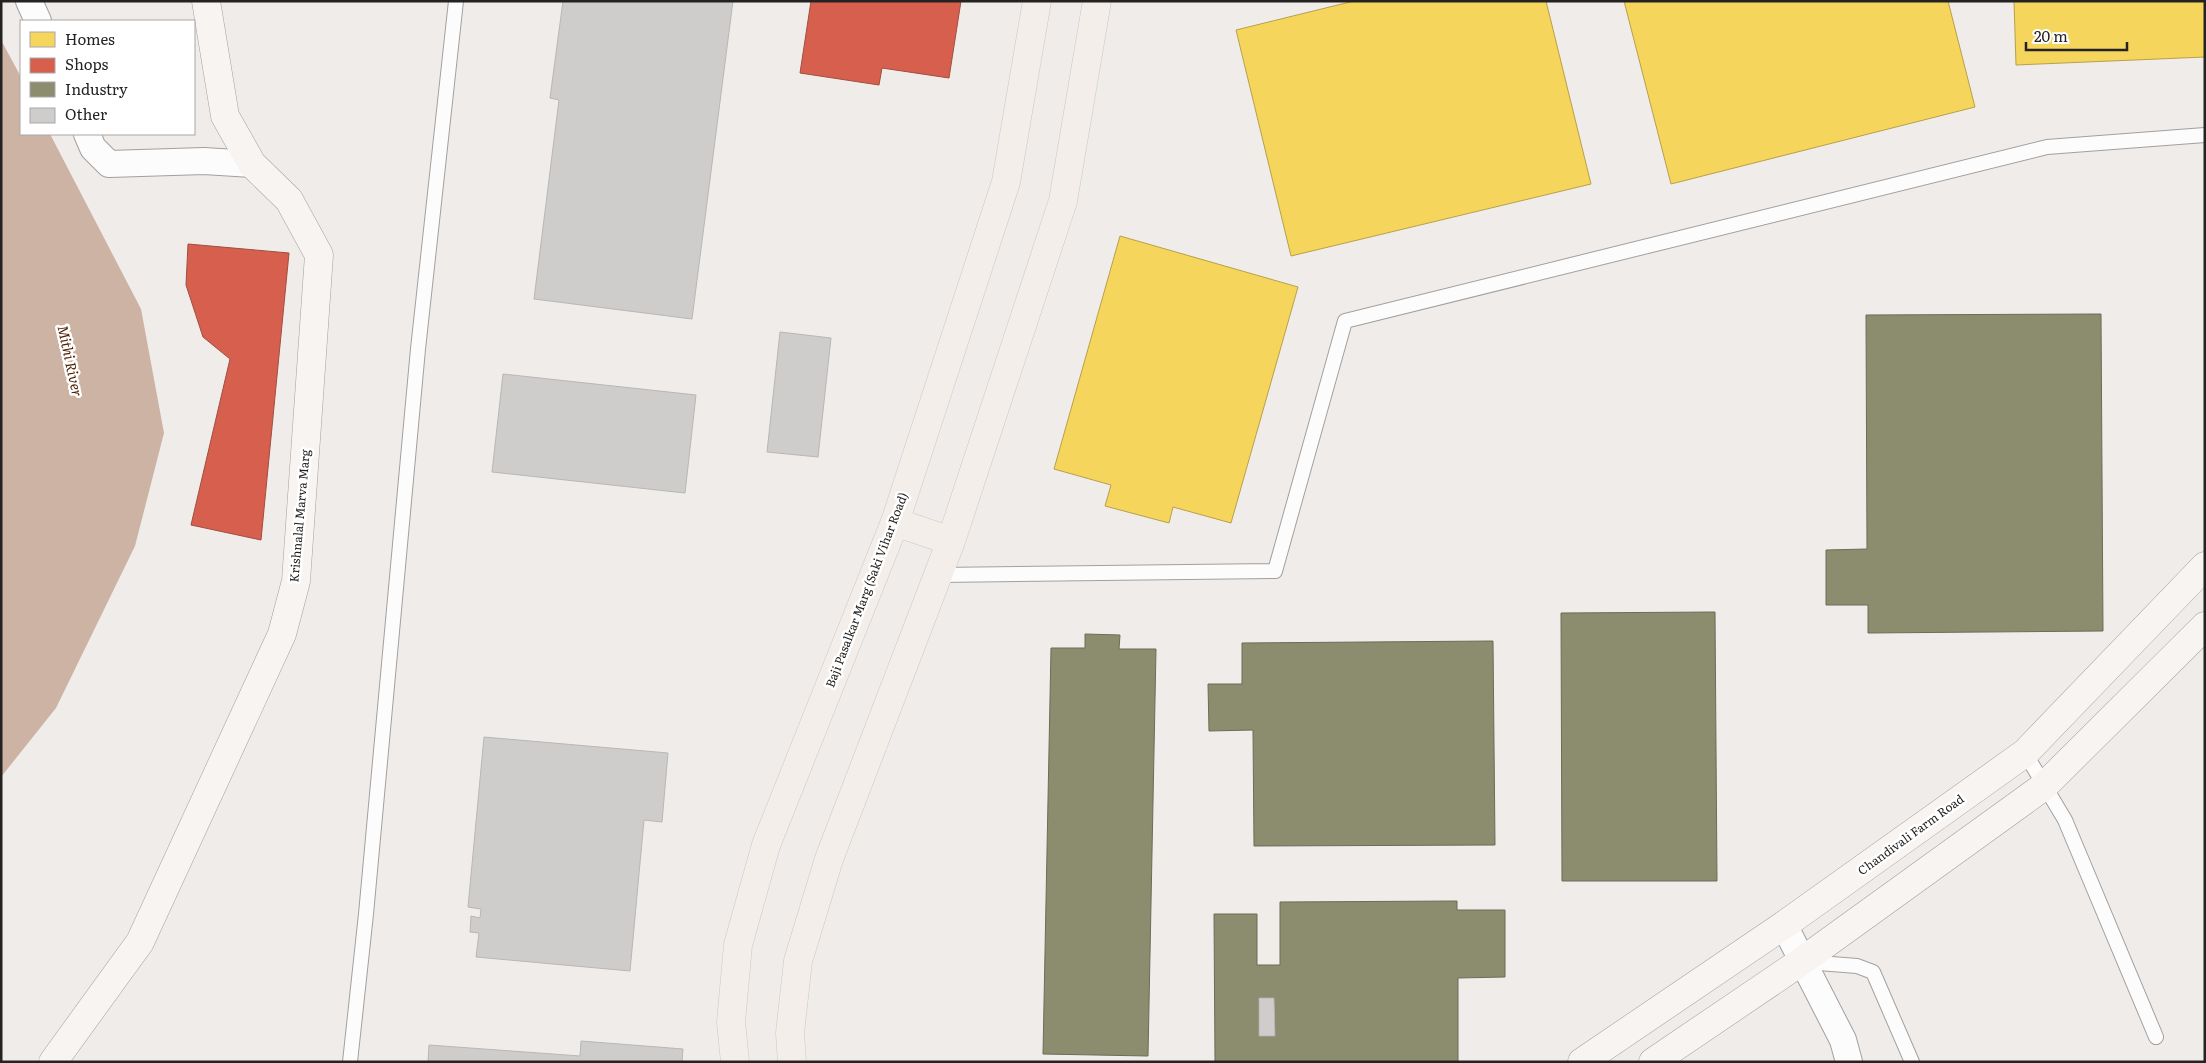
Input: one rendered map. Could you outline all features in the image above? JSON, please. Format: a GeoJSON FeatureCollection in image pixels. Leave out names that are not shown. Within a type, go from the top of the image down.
{"type":"FeatureCollection","features":[{"type":"Feature","properties":{"kind":"main road","name":"Baji Pasalkar Marg (Saki Vihar Road)"},"geometry":{"type":"LineString","coordinates":[[735,1062],[731,1022],[738,945],[766,844],[896,522],[1006,182],[1037,1]]}},
{"type":"Feature","properties":{"kind":"main road"},"geometry":{"type":"LineString","coordinates":[[792,1062],[790,1033],[798,961],[829,859],[951,542],[1063,201],[1097,1]]}},
{"type":"Feature","properties":{"kind":"main road"},"geometry":{"type":"LineString","coordinates":[[896,522],[951,542]]}},
{"type":"Feature","properties":{"kind":"street"},"geometry":{"type":"LineString","coordinates":[[29,1],[38,20]]}},
{"type":"Feature","properties":{"kind":"street","name":"Krishnalal Marva Marg"},"geometry":{"type":"LineString","coordinates":[[52,1062],[140,942],[282,634],[296,581],[319,255],[289,200],[252,164],[225,116],[206,1]]}},
{"type":"Feature","properties":{"kind":"street"},"geometry":{"type":"LineString","coordinates":[[87,135],[93,148],[109,164],[204,161],[252,164]]}},
{"type":"Feature","properties":{"kind":"street","name":"Chandivali Farm Road"},"geometry":{"type":"LineString","coordinates":[[1582,1062],[1784,926],[2025,754],[2205,566]]}},
{"type":"Feature","properties":{"kind":"street"},"geometry":{"type":"LineString","coordinates":[[1653,1062],[1802,962],[2043,787],[2205,626]]}},
{"type":"Feature","properties":{"kind":"street"},"geometry":{"type":"LineString","coordinates":[[1784,926],[1843,1040],[1849,1062]]}},
{"type":"Feature","properties":{"kind":"lane"},"geometry":{"type":"LineString","coordinates":[[350,1062],[366,914],[418,349],[456,1]]}},
{"type":"Feature","properties":{"kind":"lane"},"geometry":{"type":"LineString","coordinates":[[939,575],[1275,571],[1345,320],[2047,147],[2205,135]]}},
{"type":"Feature","properties":{"kind":"lane"},"geometry":{"type":"LineString","coordinates":[[2025,754],[2043,787],[2065,820],[2156,1037]]}},
{"type":"Feature","properties":{"kind":"lane"},"geometry":{"type":"LineString","coordinates":[[1802,962],[1857,966],[1873,972],[1912,1062]]}},
{"type":"Feature","properties":{"kind":"water","name":"Mithi River"},"geometry":{"type":"Polygon","coordinates":[[[1,40],[20,75],[20,135],[51,135],[141,309],[164,433],[135,546],[56,708],[1,777],[1,40]]]}},
{"type":"Feature","properties":{"kind":"building: Homes"},"geometry":{"type":"Polygon","coordinates":[[[1354,1],[1546,1],[1591,184],[1291,256],[1236,30],[1354,1]]]}},
{"type":"Feature","properties":{"kind":"building: Homes"},"geometry":{"type":"Polygon","coordinates":[[[1624,1],[1948,1],[1975,107],[1671,184],[1624,1]]]}},
{"type":"Feature","properties":{"kind":"building: Homes"},"geometry":{"type":"Polygon","coordinates":[[[2014,1],[2205,1],[2205,57],[2016,65],[2014,1]]]}},
{"type":"Feature","properties":{"kind":"building: Homes"},"geometry":{"type":"Polygon","coordinates":[[[1120,236],[1298,287],[1231,523],[1173,507],[1169,523],[1105,506],[1111,485],[1054,469],[1120,236]]]}},
{"type":"Feature","properties":{"kind":"building: Shops"},"geometry":{"type":"Polygon","coordinates":[[[811,1],[961,1],[949,78],[882,68],[879,85],[800,73],[811,1]]]}},
{"type":"Feature","properties":{"kind":"building: Shops"},"geometry":{"type":"Polygon","coordinates":[[[188,244],[289,253],[261,540],[191,525],[230,359],[203,337],[186,285],[188,244]]]}},
{"type":"Feature","properties":{"kind":"building: Industry"},"geometry":{"type":"Polygon","coordinates":[[[2101,314],[2103,631],[1868,633],[1868,605],[1826,605],[1826,550],[1867,549],[1866,315],[2101,314]]]}},
{"type":"Feature","properties":{"kind":"building: Industry"},"geometry":{"type":"Polygon","coordinates":[[[1715,612],[1717,881],[1562,881],[1561,613],[1715,612]]]}},
{"type":"Feature","properties":{"kind":"building: Industry"},"geometry":{"type":"Polygon","coordinates":[[[1085,634],[1120,635],[1119,649],[1156,649],[1148,1056],[1043,1054],[1051,648],[1085,648],[1085,634]]]}},
{"type":"Feature","properties":{"kind":"building: Industry"},"geometry":{"type":"Polygon","coordinates":[[[1493,641],[1495,845],[1254,846],[1253,730],[1209,731],[1208,684],[1242,684],[1242,643],[1493,641]]]}},
{"type":"Feature","properties":{"kind":"building: Industry"},"geometry":{"type":"Polygon","coordinates":[[[1457,901],[1457,910],[1505,910],[1505,977],[1458,978],[1458,1062],[1215,1062],[1214,914],[1257,914],[1257,965],[1280,965],[1280,902],[1457,901]],[[1259,998],[1259,1036],[1275,1036],[1274,998],[1259,998]]]}},
{"type":"Feature","properties":{"kind":"building: Other"},"geometry":{"type":"Polygon","coordinates":[[[563,1],[733,1],[692,319],[534,299],[559,100],[550,98],[563,1]]]}},
{"type":"Feature","properties":{"kind":"building: Other"},"geometry":{"type":"Polygon","coordinates":[[[780,332],[831,338],[818,457],[767,452],[780,332]]]}},
{"type":"Feature","properties":{"kind":"building: Other"},"geometry":{"type":"Polygon","coordinates":[[[503,374],[696,395],[685,493],[492,472],[503,374]]]}},
{"type":"Feature","properties":{"kind":"building: Other"},"geometry":{"type":"Polygon","coordinates":[[[484,737],[668,753],[662,822],[644,820],[630,971],[476,957],[479,933],[470,932],[471,916],[480,918],[481,909],[468,907],[484,737]]]}},
{"type":"Feature","properties":{"kind":"building: Other"},"geometry":{"type":"Polygon","coordinates":[[[1259,998],[1274,998],[1275,1036],[1259,1036],[1259,998]]]}},
{"type":"Feature","properties":{"kind":"building: Other"},"geometry":{"type":"Polygon","coordinates":[[[581,1041],[683,1049],[682,1062],[428,1062],[429,1045],[580,1056],[581,1041]]]}}]}
